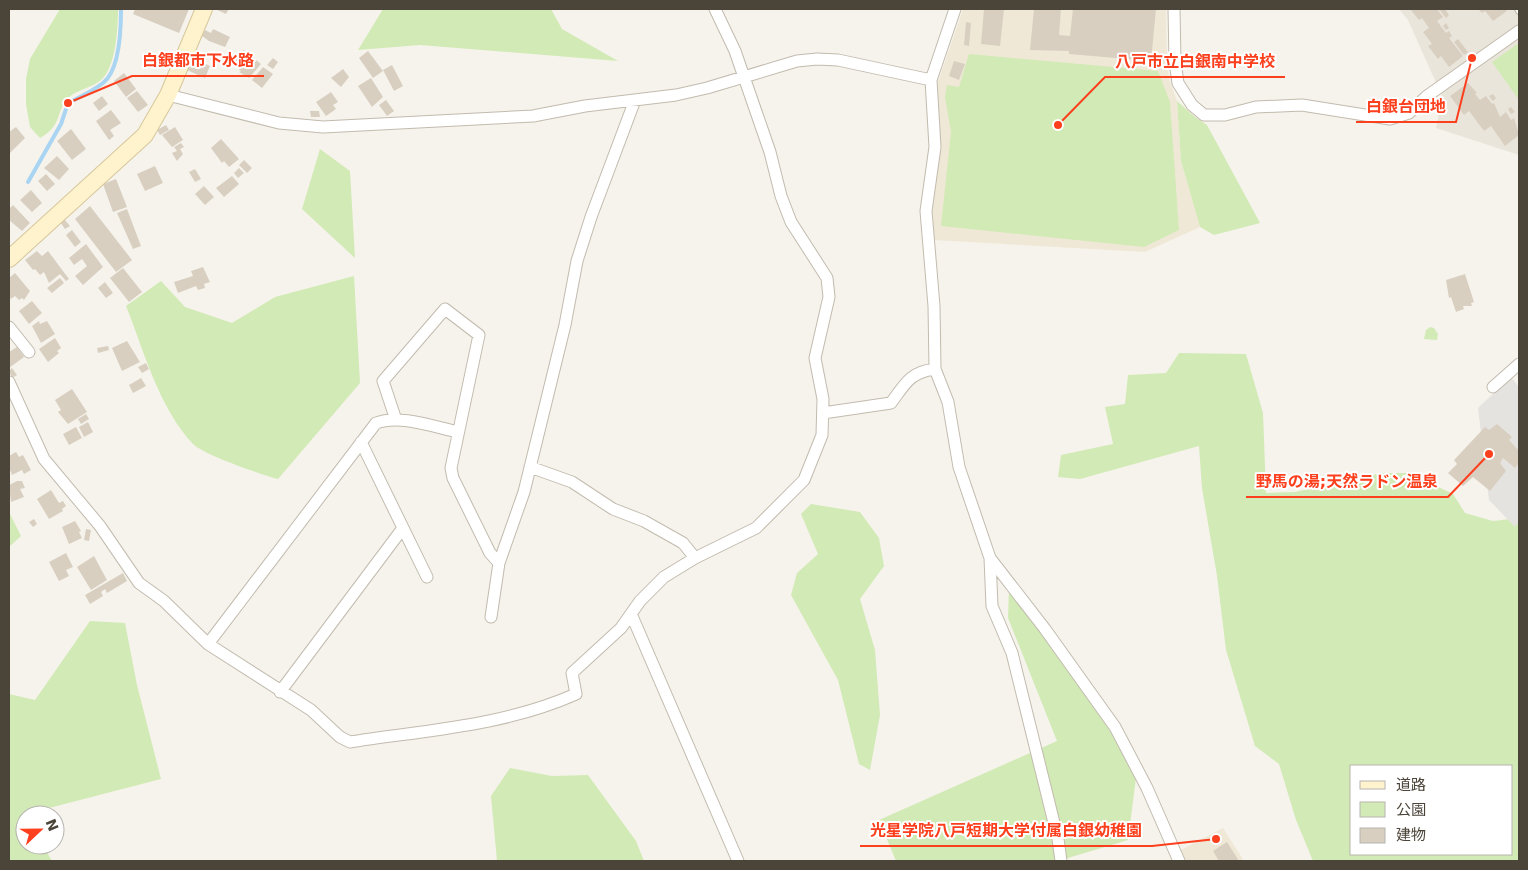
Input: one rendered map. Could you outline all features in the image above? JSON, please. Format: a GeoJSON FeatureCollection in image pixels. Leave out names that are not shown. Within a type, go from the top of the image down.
{"type":"FeatureCollection","features":[{"type":"Feature","properties":{"kind":"street"},"geometry":{"type":"LineString","coordinates":[[9,258],[144,135],[168,95],[204,9]]}},
{"type":"Feature","properties":{"kind":"street"},"geometry":{"type":"LineString","coordinates":[[9,382],[44,459],[100,526],[138,583],[164,601],[208,644],[280,692],[311,710],[340,737],[350,742],[478,725],[545,708],[576,694],[572,672],[632,616],[640,601],[664,577],[695,558],[756,528],[804,480],[822,435],[823,399],[815,358],[828,297],[827,278],[791,222],[780,196],[767,144],[735,51],[715,9]]}},
{"type":"Feature","properties":{"kind":"street"},"geometry":{"type":"LineString","coordinates":[[955,9],[931,80],[935,147],[926,211],[934,306],[936,369],[948,402],[959,467],[990,558],[992,606],[1012,653],[1058,839],[1061,861]]}},
{"type":"Feature","properties":{"kind":"street"},"geometry":{"type":"LineString","coordinates":[[1174,9],[1175,62],[1178,83],[1192,105],[1204,115],[1226,115],[1256,107],[1302,105],[1390,119],[1409,113],[1427,96],[1519,31]]}},
{"type":"Feature","properties":{"kind":"street"},"geometry":{"type":"LineString","coordinates":[[168,95],[279,123],[323,127],[533,116],[691,92],[797,61],[817,59],[838,60],[931,80]]}},
{"type":"Feature","properties":{"kind":"street"},"geometry":{"type":"LineString","coordinates":[[491,617],[499,563],[524,492],[565,325],[577,261],[591,216],[635,100]]}},
{"type":"Feature","properties":{"kind":"street"},"geometry":{"type":"LineString","coordinates":[[396,420],[382,381],[445,309],[478,335],[451,468],[453,478],[490,552],[499,563]]}},
{"type":"Feature","properties":{"kind":"street"},"geometry":{"type":"LineString","coordinates":[[9,327],[29,352]]}},
{"type":"Feature","properties":{"kind":"street"},"geometry":{"type":"LineString","coordinates":[[1493,387],[1519,364]]}},
{"type":"Feature","properties":{"kind":"street"},"geometry":{"type":"LineString","coordinates":[[823,413],[891,404],[909,380],[920,371],[936,369]]}},
{"type":"Feature","properties":{"kind":"street"},"geometry":{"type":"LineString","coordinates":[[208,644],[376,423],[385,420],[396,420],[458,432]]}},
{"type":"Feature","properties":{"kind":"street"},"geometry":{"type":"LineString","coordinates":[[361,442],[427,577]]}},
{"type":"Feature","properties":{"kind":"street"},"geometry":{"type":"LineString","coordinates":[[530,467],[572,482],[613,509],[644,522],[683,543],[695,558]]}},
{"type":"Feature","properties":{"kind":"street"},"geometry":{"type":"LineString","coordinates":[[280,692],[403,528]]}},
{"type":"Feature","properties":{"kind":"street"},"geometry":{"type":"LineString","coordinates":[[990,558],[1045,629],[1115,727],[1147,788],[1179,861]]}},
{"type":"Feature","properties":{"kind":"street"},"geometry":{"type":"LineString","coordinates":[[632,616],[738,861]]}},
{"type":"Feature","properties":{"kind":"shaded area"},"geometry":{"type":"Polygon","coordinates":[[[963,9],[1166,9],[1167,62],[1169,78],[1177,101],[1181,161],[1200,227],[1145,252],[933,240],[930,209],[936,88],[963,9]]]}},
{"type":"Feature","properties":{"kind":"shaded area"},"geometry":{"type":"Polygon","coordinates":[[[1399,9],[1519,9],[1519,155],[1436,128],[1442,96],[1408,20],[1399,9]]]}},
{"type":"Feature","properties":{"kind":"shaded area"},"geometry":{"type":"Polygon","coordinates":[[[1511,377],[1519,387],[1519,521],[1515,527],[1489,500],[1478,408],[1511,377]]]}},
{"type":"Feature","properties":{"kind":"shaded area"},"geometry":{"type":"Polygon","coordinates":[[[1223,828],[1244,861],[1185,861],[1179,851],[1223,828]]]}},
{"type":"Feature","properties":{"kind":"green space"},"geometry":{"type":"Polygon","coordinates":[[[60,9],[118,9],[115,46],[107,73],[102,79],[68,98],[61,109],[56,124],[40,138],[30,127],[26,104],[26,79],[30,59],[60,9]]]}},
{"type":"Feature","properties":{"kind":"green space"},"geometry":{"type":"Polygon","coordinates":[[[383,9],[551,9],[562,29],[618,61],[420,45],[358,50],[383,9]]]}},
{"type":"Feature","properties":{"kind":"green space"},"geometry":{"type":"Polygon","coordinates":[[[1519,43],[1519,100],[1492,62],[1519,43]]]}},
{"type":"Feature","properties":{"kind":"green space"},"geometry":{"type":"Polygon","coordinates":[[[969,54],[1158,71],[1170,102],[1179,230],[1144,247],[941,226],[951,132],[945,97],[947,85],[959,87],[969,54]]]}},
{"type":"Feature","properties":{"kind":"green space"},"geometry":{"type":"Polygon","coordinates":[[[1177,101],[1207,125],[1260,223],[1214,235],[1200,227],[1181,161],[1177,101]]]}},
{"type":"Feature","properties":{"kind":"green space"},"geometry":{"type":"Polygon","coordinates":[[[320,149],[350,171],[355,258],[302,209],[320,149]]]}},
{"type":"Feature","properties":{"kind":"green space"},"geometry":{"type":"Polygon","coordinates":[[[354,276],[360,383],[278,479],[220,459],[193,444],[181,430],[162,396],[126,306],[161,281],[185,307],[232,323],[275,297],[354,276]]]}},
{"type":"Feature","properties":{"kind":"green space"},"geometry":{"type":"Polygon","coordinates":[[[1430,327],[1434,328],[1438,334],[1437,340],[1424,339],[1426,330],[1430,327]]]}},
{"type":"Feature","properties":{"kind":"green space"},"geometry":{"type":"Polygon","coordinates":[[[1179,353],[1246,354],[1263,413],[1266,493],[1295,492],[1382,473],[1409,473],[1453,494],[1465,513],[1493,521],[1519,518],[1519,861],[1313,861],[1296,820],[1279,764],[1255,746],[1226,650],[1217,576],[1202,488],[1199,446],[1080,479],[1058,477],[1061,455],[1113,444],[1105,407],[1125,404],[1128,375],[1166,373],[1179,353]]]}},
{"type":"Feature","properties":{"kind":"green space"},"geometry":{"type":"Polygon","coordinates":[[[811,504],[860,512],[879,538],[884,566],[860,599],[875,650],[880,715],[870,770],[859,764],[838,680],[791,595],[797,573],[818,554],[801,514],[811,504]]]}},
{"type":"Feature","properties":{"kind":"green space"},"geometry":{"type":"Polygon","coordinates":[[[9,512],[21,536],[9,547],[9,512]]]}},
{"type":"Feature","properties":{"kind":"green space"},"geometry":{"type":"Polygon","coordinates":[[[1009,589],[1102,717],[1136,778],[1128,840],[1058,861],[896,861],[879,820],[1057,741],[1008,618],[1009,589]]]}},
{"type":"Feature","properties":{"kind":"green space"},"geometry":{"type":"Polygon","coordinates":[[[90,621],[125,623],[137,685],[161,779],[61,805],[15,805],[15,855],[49,855],[52,861],[9,861],[9,694],[35,700],[90,621]]]}},
{"type":"Feature","properties":{"kind":"green space"},"geometry":{"type":"Polygon","coordinates":[[[510,768],[552,776],[588,775],[636,841],[644,861],[497,861],[491,796],[510,768]]]}},
{"type":"Feature","properties":{"kind":"building"},"geometry":{"type":"Polygon","coordinates":[[[135,9],[189,9],[179,33],[133,14],[135,9]]]}},
{"type":"Feature","properties":{"kind":"building"},"geometry":{"type":"Polygon","coordinates":[[[215,9],[229,9],[226,14],[215,9]]]}},
{"type":"Feature","properties":{"kind":"building"},"geometry":{"type":"Polygon","coordinates":[[[984,9],[1004,9],[1000,46],[981,44],[984,9]]]}},
{"type":"Feature","properties":{"kind":"building"},"geometry":{"type":"Polygon","coordinates":[[[1034,9],[1061,9],[1059,35],[1070,36],[1073,9],[1156,9],[1151,61],[1069,54],[1069,51],[1030,50],[1034,9]]]}},
{"type":"Feature","properties":{"kind":"building"},"geometry":{"type":"Polygon","coordinates":[[[1410,9],[1437,9],[1443,17],[1437,21],[1446,33],[1449,31],[1452,36],[1449,38],[1463,56],[1449,67],[1441,56],[1438,59],[1428,46],[1432,44],[1423,32],[1429,28],[1422,18],[1419,20],[1410,9]]]}},
{"type":"Feature","properties":{"kind":"building"},"geometry":{"type":"Polygon","coordinates":[[[1439,9],[1445,9],[1449,15],[1446,18],[1439,9]]]}},
{"type":"Feature","properties":{"kind":"building"},"geometry":{"type":"Polygon","coordinates":[[[1478,9],[1505,9],[1507,11],[1493,21],[1485,11],[1482,13],[1478,9]]]}},
{"type":"Feature","properties":{"kind":"building"},"geometry":{"type":"Polygon","coordinates":[[[966,22],[971,23],[969,46],[964,45],[966,22]]]}},
{"type":"Feature","properties":{"kind":"building"},"geometry":{"type":"Polygon","coordinates":[[[1446,23],[1449,28],[1446,30],[1443,26],[1446,23]]]}},
{"type":"Feature","properties":{"kind":"building"},"geometry":{"type":"Polygon","coordinates":[[[213,29],[230,37],[225,47],[202,36],[205,30],[211,33],[213,29]]]}},
{"type":"Feature","properties":{"kind":"building"},"geometry":{"type":"Polygon","coordinates":[[[1458,39],[1468,52],[1464,55],[1454,42],[1458,39]]]}},
{"type":"Feature","properties":{"kind":"building"},"geometry":{"type":"Polygon","coordinates":[[[243,50],[261,64],[249,78],[239,72],[241,71],[232,64],[243,50]]]}},
{"type":"Feature","properties":{"kind":"building"},"geometry":{"type":"Polygon","coordinates":[[[368,51],[383,71],[373,78],[359,58],[368,51]]]}},
{"type":"Feature","properties":{"kind":"building"},"geometry":{"type":"Polygon","coordinates":[[[193,58],[210,66],[205,78],[187,70],[193,58]]]}},
{"type":"Feature","properties":{"kind":"building"},"geometry":{"type":"Polygon","coordinates":[[[273,58],[278,62],[273,69],[267,65],[273,58]]]}},
{"type":"Feature","properties":{"kind":"building"},"geometry":{"type":"Polygon","coordinates":[[[954,61],[965,64],[959,80],[949,76],[954,61]]]}},
{"type":"Feature","properties":{"kind":"building"},"geometry":{"type":"Polygon","coordinates":[[[392,65],[403,86],[394,91],[383,70],[392,65]]]}},
{"type":"Feature","properties":{"kind":"building"},"geometry":{"type":"Polygon","coordinates":[[[263,67],[273,74],[262,88],[252,80],[263,67]]]}},
{"type":"Feature","properties":{"kind":"building"},"geometry":{"type":"Polygon","coordinates":[[[343,69],[349,77],[341,87],[331,78],[343,69]]]}},
{"type":"Feature","properties":{"kind":"building"},"geometry":{"type":"Polygon","coordinates":[[[124,73],[136,89],[126,97],[114,81],[124,73]]]}},
{"type":"Feature","properties":{"kind":"building"},"geometry":{"type":"Polygon","coordinates":[[[371,78],[383,97],[372,107],[358,86],[371,78]]]}},
{"type":"Feature","properties":{"kind":"building"},"geometry":{"type":"Polygon","coordinates":[[[1468,83],[1477,93],[1475,94],[1480,100],[1486,96],[1492,104],[1494,103],[1500,117],[1506,112],[1511,120],[1514,118],[1519,135],[1505,146],[1491,126],[1484,131],[1469,111],[1464,115],[1450,96],[1468,83]]]}},
{"type":"Feature","properties":{"kind":"building"},"geometry":{"type":"Polygon","coordinates":[[[137,91],[148,105],[138,112],[127,98],[137,91]]]}},
{"type":"Feature","properties":{"kind":"building"},"geometry":{"type":"Polygon","coordinates":[[[331,92],[338,102],[333,105],[336,109],[326,116],[316,102],[331,92]]]}},
{"type":"Feature","properties":{"kind":"building"},"geometry":{"type":"Polygon","coordinates":[[[1493,94],[1496,98],[1493,101],[1489,96],[1493,94]]]}},
{"type":"Feature","properties":{"kind":"building"},"geometry":{"type":"Polygon","coordinates":[[[102,96],[108,104],[99,111],[93,103],[102,96]]]}},
{"type":"Feature","properties":{"kind":"building"},"geometry":{"type":"Polygon","coordinates":[[[386,100],[394,111],[387,116],[379,105],[386,100]]]}},
{"type":"Feature","properties":{"kind":"building"},"geometry":{"type":"Polygon","coordinates":[[[1511,107],[1515,112],[1511,114],[1508,109],[1511,107]]]}},
{"type":"Feature","properties":{"kind":"building"},"geometry":{"type":"Polygon","coordinates":[[[111,110],[121,123],[110,130],[114,136],[109,140],[96,121],[111,110]]]}},
{"type":"Feature","properties":{"kind":"building"},"geometry":{"type":"Polygon","coordinates":[[[310,111],[319,111],[320,117],[311,117],[310,111]]]}},
{"type":"Feature","properties":{"kind":"building"},"geometry":{"type":"Polygon","coordinates":[[[166,125],[169,130],[160,135],[157,130],[166,125]]]}},
{"type":"Feature","properties":{"kind":"building"},"geometry":{"type":"Polygon","coordinates":[[[16,127],[25,138],[9,154],[9,132],[16,127]]]}},
{"type":"Feature","properties":{"kind":"building"},"geometry":{"type":"Polygon","coordinates":[[[175,127],[183,140],[172,147],[162,135],[175,127]]]}},
{"type":"Feature","properties":{"kind":"building"},"geometry":{"type":"Polygon","coordinates":[[[71,129],[86,149],[72,160],[57,141],[71,129]]]}},
{"type":"Feature","properties":{"kind":"building"},"geometry":{"type":"Polygon","coordinates":[[[221,139],[239,159],[229,167],[224,161],[222,163],[211,148],[221,139]]]}},
{"type":"Feature","properties":{"kind":"building"},"geometry":{"type":"Polygon","coordinates":[[[181,143],[184,147],[180,149],[183,154],[177,161],[172,153],[177,151],[174,147],[181,143]]]}},
{"type":"Feature","properties":{"kind":"building"},"geometry":{"type":"Polygon","coordinates":[[[57,156],[69,169],[59,180],[44,168],[57,156]]]}},
{"type":"Feature","properties":{"kind":"building"},"geometry":{"type":"Polygon","coordinates":[[[244,160],[252,168],[247,173],[239,165],[244,160]]]}},
{"type":"Feature","properties":{"kind":"building"},"geometry":{"type":"Polygon","coordinates":[[[155,166],[163,183],[145,191],[137,174],[155,166]]]}},
{"type":"Feature","properties":{"kind":"building"},"geometry":{"type":"Polygon","coordinates":[[[239,168],[244,173],[238,178],[234,173],[239,168]]]}},
{"type":"Feature","properties":{"kind":"building"},"geometry":{"type":"Polygon","coordinates":[[[195,169],[201,179],[195,182],[189,172],[195,169]]]}},
{"type":"Feature","properties":{"kind":"building"},"geometry":{"type":"Polygon","coordinates":[[[46,174],[55,184],[47,191],[38,181],[46,174]]]}},
{"type":"Feature","properties":{"kind":"building"},"geometry":{"type":"Polygon","coordinates":[[[232,176],[239,184],[224,197],[216,188],[232,176]]]}},
{"type":"Feature","properties":{"kind":"building"},"geometry":{"type":"Polygon","coordinates":[[[116,179],[127,207],[113,212],[103,184],[116,179]]]}},
{"type":"Feature","properties":{"kind":"building"},"geometry":{"type":"Polygon","coordinates":[[[204,186],[214,197],[205,205],[195,194],[204,186]]]}},
{"type":"Feature","properties":{"kind":"building"},"geometry":{"type":"Polygon","coordinates":[[[31,190],[42,203],[32,212],[20,200],[31,190]]]}},
{"type":"Feature","properties":{"kind":"building"},"geometry":{"type":"Polygon","coordinates":[[[13,205],[30,223],[22,231],[9,220],[9,209],[13,205]]]}},
{"type":"Feature","properties":{"kind":"building"},"geometry":{"type":"Polygon","coordinates":[[[90,206],[132,260],[116,272],[75,219],[90,206]]]}},
{"type":"Feature","properties":{"kind":"building"},"geometry":{"type":"Polygon","coordinates":[[[127,209],[141,246],[133,249],[117,213],[127,209]]]}},
{"type":"Feature","properties":{"kind":"building"},"geometry":{"type":"Polygon","coordinates":[[[64,219],[70,226],[65,229],[60,222],[64,219]]]}},
{"type":"Feature","properties":{"kind":"building"},"geometry":{"type":"Polygon","coordinates":[[[72,230],[81,242],[75,247],[66,235],[72,230]]]}},
{"type":"Feature","properties":{"kind":"building"},"geometry":{"type":"Polygon","coordinates":[[[86,244],[103,267],[83,285],[75,276],[87,266],[82,259],[74,265],[69,258],[86,244]]]}},
{"type":"Feature","properties":{"kind":"building"},"geometry":{"type":"Polygon","coordinates":[[[37,251],[42,256],[48,251],[69,279],[66,281],[60,274],[49,283],[44,272],[40,275],[35,269],[33,270],[25,260],[37,251]]]}},
{"type":"Feature","properties":{"kind":"building"},"geometry":{"type":"Polygon","coordinates":[[[203,267],[210,282],[204,284],[205,288],[198,290],[196,286],[178,293],[174,282],[193,276],[191,271],[203,267]]]}},
{"type":"Feature","properties":{"kind":"building"},"geometry":{"type":"Polygon","coordinates":[[[123,268],[142,292],[129,302],[110,278],[123,268]]]}},
{"type":"Feature","properties":{"kind":"building"},"geometry":{"type":"Polygon","coordinates":[[[15,273],[30,291],[24,300],[22,298],[19,300],[15,296],[11,299],[9,296],[9,278],[15,273]]]}},
{"type":"Feature","properties":{"kind":"building"},"geometry":{"type":"Polygon","coordinates":[[[1465,274],[1474,302],[1471,303],[1472,306],[1463,306],[1464,309],[1456,312],[1451,297],[1449,298],[1446,280],[1465,274]]]}},
{"type":"Feature","properties":{"kind":"building"},"geometry":{"type":"Polygon","coordinates":[[[60,278],[64,283],[52,293],[47,288],[60,278]]]}},
{"type":"Feature","properties":{"kind":"building"},"geometry":{"type":"Polygon","coordinates":[[[105,282],[113,293],[106,298],[98,288],[105,282]]]}},
{"type":"Feature","properties":{"kind":"building"},"geometry":{"type":"Polygon","coordinates":[[[32,301],[42,313],[29,324],[19,311],[32,301]]]}},
{"type":"Feature","properties":{"kind":"building"},"geometry":{"type":"Polygon","coordinates":[[[39,321],[40,324],[47,321],[55,334],[41,343],[32,326],[39,321]]]}},
{"type":"Feature","properties":{"kind":"building"},"geometry":{"type":"Polygon","coordinates":[[[55,338],[61,348],[57,351],[59,353],[48,362],[39,349],[55,338]]]}},
{"type":"Feature","properties":{"kind":"building"},"geometry":{"type":"Polygon","coordinates":[[[127,341],[140,362],[122,371],[112,348],[127,341]]]}},
{"type":"Feature","properties":{"kind":"building"},"geometry":{"type":"Polygon","coordinates":[[[108,346],[109,350],[98,353],[97,348],[108,346]]]}},
{"type":"Feature","properties":{"kind":"building"},"geometry":{"type":"Polygon","coordinates":[[[17,347],[24,357],[9,368],[9,352],[17,347]]]}},
{"type":"Feature","properties":{"kind":"building"},"geometry":{"type":"Polygon","coordinates":[[[146,363],[149,369],[142,373],[138,367],[146,363]]]}},
{"type":"Feature","properties":{"kind":"building"},"geometry":{"type":"Polygon","coordinates":[[[12,368],[17,375],[12,378],[9,371],[12,368]]]}},
{"type":"Feature","properties":{"kind":"building"},"geometry":{"type":"Polygon","coordinates":[[[141,378],[146,386],[133,393],[129,385],[141,378]]]}},
{"type":"Feature","properties":{"kind":"building"},"geometry":{"type":"Polygon","coordinates":[[[72,389],[87,412],[68,424],[58,412],[61,410],[55,400],[72,389]]]}},
{"type":"Feature","properties":{"kind":"building"},"geometry":{"type":"Polygon","coordinates":[[[86,414],[89,419],[81,424],[78,419],[86,414]]]}},
{"type":"Feature","properties":{"kind":"building"},"geometry":{"type":"Polygon","coordinates":[[[88,422],[93,432],[84,437],[79,427],[88,422]]]}},
{"type":"Feature","properties":{"kind":"building"},"geometry":{"type":"Polygon","coordinates":[[[1497,424],[1512,437],[1509,440],[1519,451],[1519,463],[1515,468],[1503,458],[1500,463],[1506,471],[1490,491],[1473,477],[1463,486],[1448,473],[1457,464],[1454,460],[1485,427],[1489,430],[1497,424]]]}},
{"type":"Feature","properties":{"kind":"building"},"geometry":{"type":"Polygon","coordinates":[[[76,427],[82,438],[69,445],[63,434],[76,427]]]}},
{"type":"Feature","properties":{"kind":"building"},"geometry":{"type":"Polygon","coordinates":[[[16,452],[19,457],[23,455],[31,470],[24,474],[22,470],[12,475],[9,467],[9,456],[16,452]]]}},
{"type":"Feature","properties":{"kind":"building"},"geometry":{"type":"Polygon","coordinates":[[[22,481],[25,488],[20,489],[24,497],[11,502],[9,485],[22,481]]]}},
{"type":"Feature","properties":{"kind":"building"},"geometry":{"type":"Polygon","coordinates":[[[51,490],[59,503],[63,501],[66,506],[62,509],[63,511],[49,519],[37,499],[51,490]]]}},
{"type":"Feature","properties":{"kind":"building"},"geometry":{"type":"Polygon","coordinates":[[[34,519],[37,524],[33,527],[29,522],[34,519]]]}},
{"type":"Feature","properties":{"kind":"building"},"geometry":{"type":"Polygon","coordinates":[[[75,521],[81,531],[79,532],[82,538],[69,544],[62,527],[75,521]]]}},
{"type":"Feature","properties":{"kind":"building"},"geometry":{"type":"Polygon","coordinates":[[[86,529],[91,530],[89,541],[84,540],[86,529]]]}},
{"type":"Feature","properties":{"kind":"building"},"geometry":{"type":"Polygon","coordinates":[[[66,553],[73,567],[66,570],[69,576],[59,581],[49,562],[66,553]]]}},
{"type":"Feature","properties":{"kind":"building"},"geometry":{"type":"Polygon","coordinates":[[[94,556],[107,580],[91,590],[77,567],[94,556]]]}},
{"type":"Feature","properties":{"kind":"building"},"geometry":{"type":"Polygon","coordinates":[[[123,573],[127,581],[107,593],[105,589],[101,592],[103,596],[90,604],[85,595],[123,573]]]}},
{"type":"Feature","properties":{"kind":"building"},"geometry":{"type":"Polygon","coordinates":[[[1227,842],[1239,861],[1219,861],[1213,851],[1227,842]]]}},
{"type":"Feature","properties":{"kind":"waterway"},"geometry":{"type":"LineString","coordinates":[[28,182],[61,124],[68,103],[95,89],[109,77],[118,49],[121,9]]}},
{"type":"Feature","properties":{"kind":"place","name":"白銀台団地"},"geometry":{"type":"Point","coordinates":[1472,58]}},
{"type":"Feature","properties":{"kind":"place","name":"白銀都市下水路"},"geometry":{"type":"Point","coordinates":[68,103]}},
{"type":"Feature","properties":{"kind":"place","name":"八戸市立白銀南中学校"},"geometry":{"type":"Point","coordinates":[1058,125]}},
{"type":"Feature","properties":{"kind":"place","name":"野馬の湯;天然ラドン温泉"},"geometry":{"type":"Point","coordinates":[1489,454]}},
{"type":"Feature","properties":{"kind":"place","name":"光星学院八戸短期大学付属白銀幼稚園"},"geometry":{"type":"Point","coordinates":[1216,839]}}]}
